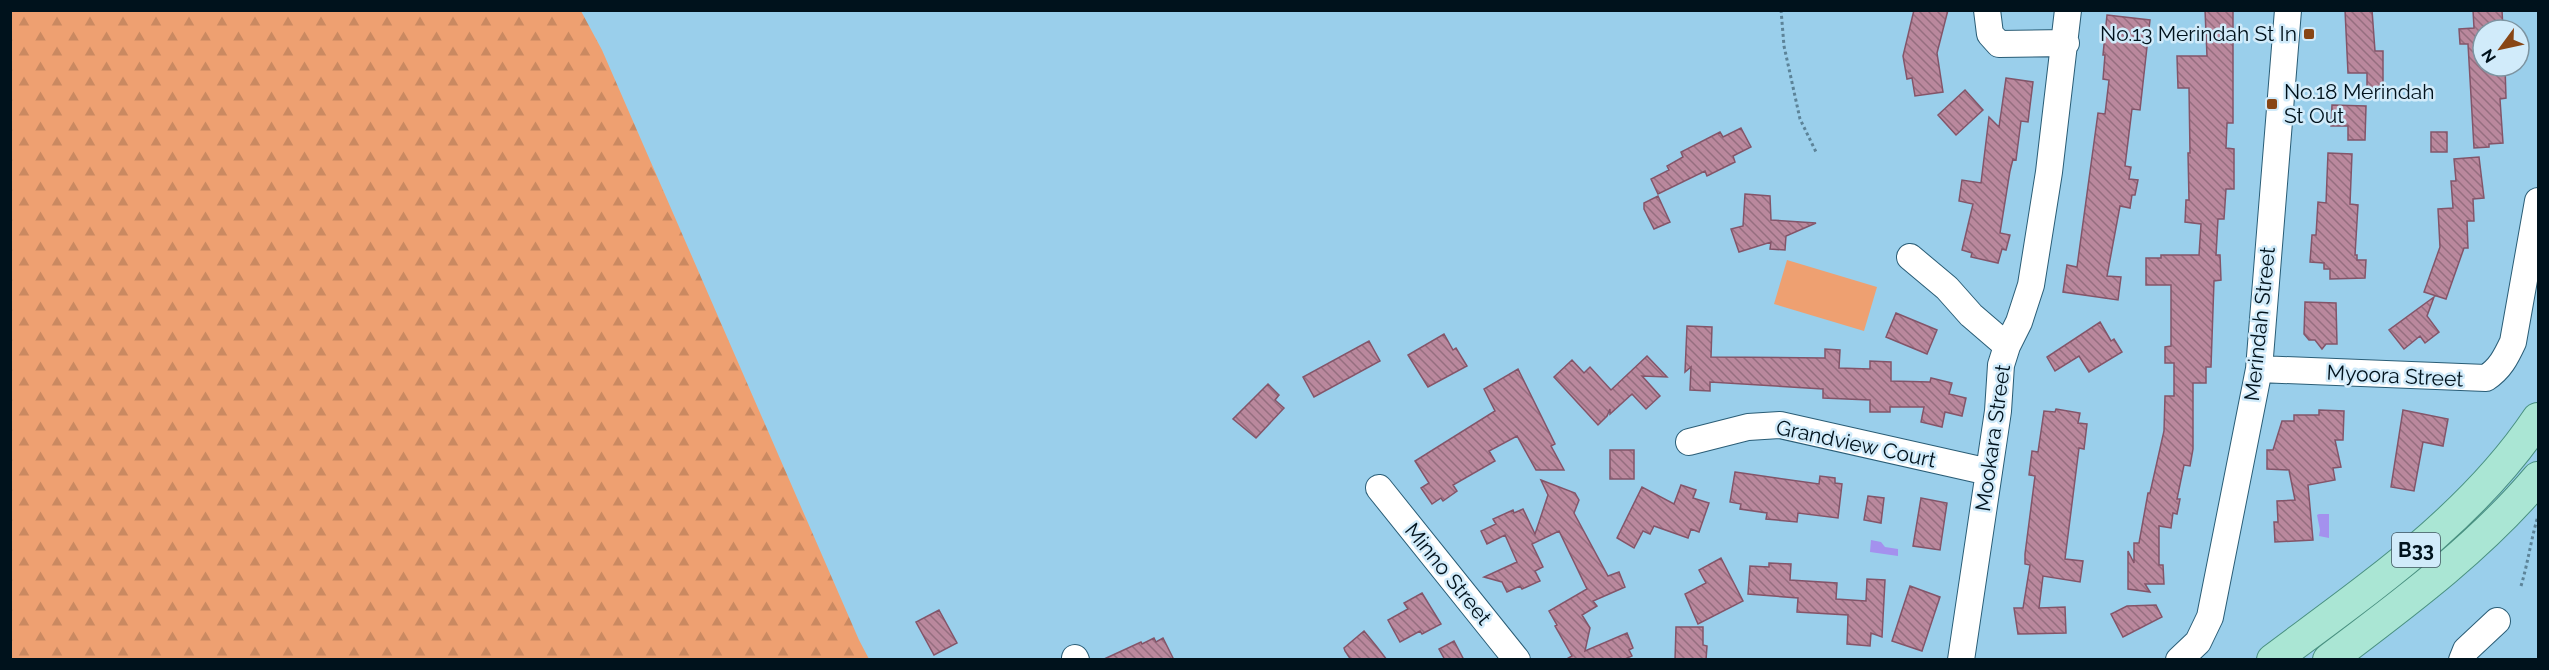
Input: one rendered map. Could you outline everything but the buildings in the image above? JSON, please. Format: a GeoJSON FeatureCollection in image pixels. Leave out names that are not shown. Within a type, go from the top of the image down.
{"type":"FeatureCollection","features":[{"type":"Feature","properties":{"kind":"main road","name":"B33"},"geometry":{"type":"LineString","coordinates":[[2273,660],[2375,584],[2450,520],[2494,475],[2538,418]]}},
{"type":"Feature","properties":{"kind":"main road","name":"B33"},"geometry":{"type":"LineString","coordinates":[[2329,660],[2449,567],[2497,524],[2538,478]]}},
{"type":"Feature","properties":{"kind":"street"},"geometry":{"type":"LineString","coordinates":[[1987,10],[1990,33],[1999,44],[2066,43]]}},
{"type":"Feature","properties":{"kind":"street","name":"Mookara Street"},"geometry":{"type":"LineString","coordinates":[[1962,660],[1998,411],[2001,365],[2031,285],[2049,172],[2066,43],[2068,10]]}},
{"type":"Feature","properties":{"kind":"street","name":"Merindah Street"},"geometry":{"type":"LineString","coordinates":[[2179,660],[2198,642],[2210,617],[2259,369],[2288,10]]}},
{"type":"Feature","properties":{"kind":"street","name":"Myoora Street"},"geometry":{"type":"LineString","coordinates":[[2259,369],[2486,378],[2496,372],[2513,342],[2538,201]]}},
{"type":"Feature","properties":{"kind":"street"},"geometry":{"type":"LineString","coordinates":[[1910,256],[2007,346]]}},
{"type":"Feature","properties":{"kind":"street","name":"Grandview Court"},"geometry":{"type":"LineString","coordinates":[[1689,442],[1748,427],[1780,425],[1989,472]]}},
{"type":"Feature","properties":{"kind":"street","name":"Minno Street"},"geometry":{"type":"LineString","coordinates":[[1379,488],[1517,660]]}},
{"type":"Feature","properties":{"kind":"street"},"geometry":{"type":"LineString","coordinates":[[2462,660],[2466,650],[2497,621]]}},
{"type":"Feature","properties":{"kind":"path"},"geometry":{"type":"LineString","coordinates":[[1781,10],[1784,46],[1800,119],[1817,154]]}},
{"type":"Feature","properties":{"kind":"path"},"geometry":{"type":"LineString","coordinates":[[2521,586],[2538,516]]}},
{"type":"Feature","properties":{"kind":"green space"},"geometry":{"type":"Polygon","coordinates":[[[10,11],[581,11],[602,50],[869,659],[11,659],[10,11]]]}},
{"type":"Feature","properties":{"kind":"green space"},"geometry":{"type":"Polygon","coordinates":[[[1787,260],[1877,287],[1864,331],[1774,304],[1787,260]]]}},
{"type":"Feature","properties":{"kind":"shaded area"},"geometry":{"type":"Polygon","coordinates":[[[2329,514],[2329,538],[2319,536],[2317,515],[2329,514]]]}},
{"type":"Feature","properties":{"kind":"shaded area"},"geometry":{"type":"Polygon","coordinates":[[[1871,540],[1881,542],[1885,547],[1898,549],[1898,556],[1870,552],[1871,540]]]}},
{"type":"Feature","properties":{"kind":"place","name":"No.13 Merindah St In"},"geometry":{"type":"Point","coordinates":[2309,34]}},
{"type":"Feature","properties":{"kind":"place","name":"No.18 Merindah St Out"},"geometry":{"type":"Point","coordinates":[2272,104]}}]}
